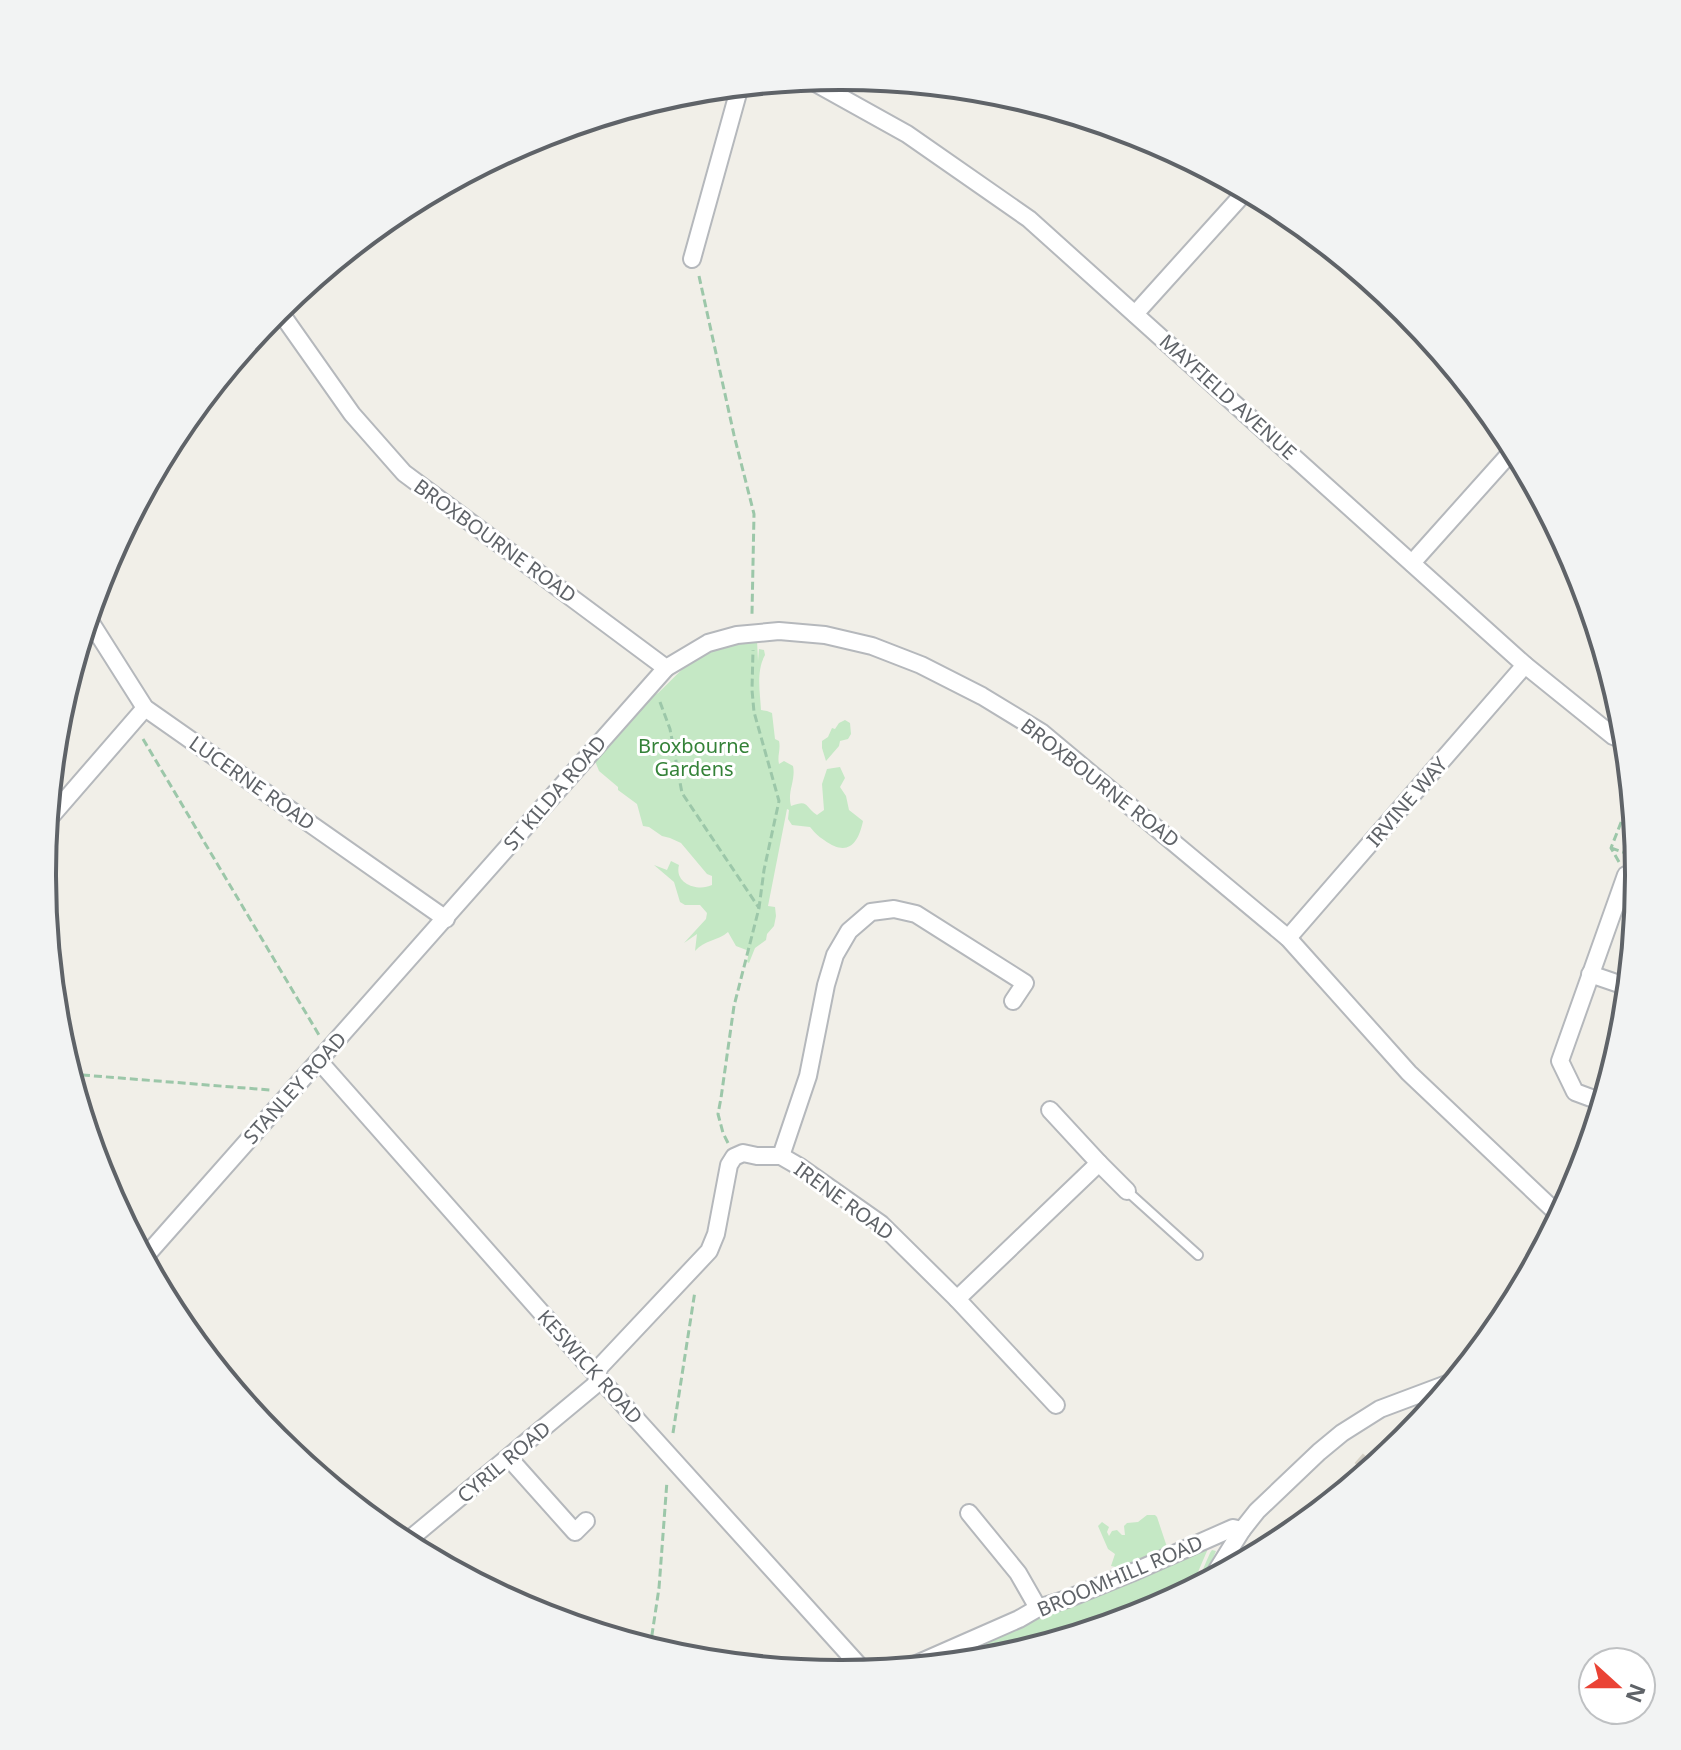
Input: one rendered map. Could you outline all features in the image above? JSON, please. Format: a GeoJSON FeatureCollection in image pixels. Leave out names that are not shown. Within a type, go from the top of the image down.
{"type":"FeatureCollection","features":[{"type":"Feature","properties":{"kind":"street","name":"MAYFIELD AVENUE"},"geometry":{"type":"LineString","coordinates":[[829,90],[907,134],[1029,219],[1525,665],[1612,735]]}},
{"type":"Feature","properties":{"kind":"street"},"geometry":{"type":"LineString","coordinates":[[692,259],[737,97]]}},
{"type":"Feature","properties":{"kind":"street"},"geometry":{"type":"LineString","coordinates":[[1135,314],[1238,199]]}},
{"type":"Feature","properties":{"kind":"street","name":"BROXBOURNE ROAD"},"geometry":{"type":"LineString","coordinates":[[286,320],[352,414],[404,473],[666,668],[708,643],[752,632],[825,635],[872,646],[921,665],[982,696],[1041,732],[1288,938],[1409,1073],[1551,1207]]}},
{"type":"Feature","properties":{"kind":"street"},"geometry":{"type":"LineString","coordinates":[[1412,563],[1505,459]]}},
{"type":"Feature","properties":{"kind":"street","name":"LUCERNE ROAD"},"geometry":{"type":"LineString","coordinates":[[96,630],[145,708],[446,919]]}},
{"type":"Feature","properties":{"kind":"street","name":"IRVINE WAY"},"geometry":{"type":"LineString","coordinates":[[1288,938],[1525,665]]}},
{"type":"Feature","properties":{"kind":"street","name":"ST KILDA ROAD"},"geometry":{"type":"LineString","coordinates":[[446,919],[666,668]]}},
{"type":"Feature","properties":{"kind":"street"},"geometry":{"type":"LineString","coordinates":[[60,806],[145,708]]}},
{"type":"Feature","properties":{"kind":"street"},"geometry":{"type":"LineString","coordinates":[[1592,1098],[1575,1092],[1560,1061],[1625,878]]}},
{"type":"Feature","properties":{"kind":"street"},"geometry":{"type":"LineString","coordinates":[[781,1156],[808,1076],[835,955],[849,931],[871,912],[894,909],[916,914],[1025,983],[1013,1001]]}},
{"type":"Feature","properties":{"kind":"street","name":"STANLEY ROAD"},"geometry":{"type":"LineString","coordinates":[[152,1249],[446,919]]}},
{"type":"Feature","properties":{"kind":"street"},"geometry":{"type":"LineString","coordinates":[[1590,974],[1617,983]]}},
{"type":"Feature","properties":{"kind":"street","name":"KESWICK ROAD"},"geometry":{"type":"LineString","coordinates":[[324,1056],[598,1376],[854,1659]]}},
{"type":"Feature","properties":{"kind":"street"},"geometry":{"type":"LineString","coordinates":[[1050,1110],[1127,1191]]}},
{"type":"Feature","properties":{"kind":"street","name":"IRENE ROAD"},"geometry":{"type":"LineString","coordinates":[[734,1157],[743,1153],[781,1156],[881,1224],[957,1299],[1056,1405]]}},
{"type":"Feature","properties":{"kind":"street"},"geometry":{"type":"LineString","coordinates":[[598,1376],[709,1251],[716,1234],[729,1165],[734,1157]]}},
{"type":"Feature","properties":{"kind":"street"},"geometry":{"type":"LineString","coordinates":[[957,1299],[1099,1163]]}},
{"type":"Feature","properties":{"kind":"street","name":"CYRIL ROAD"},"geometry":{"type":"LineString","coordinates":[[416,1534],[509,1458],[598,1376]]}},
{"type":"Feature","properties":{"kind":"street"},"geometry":{"type":"LineString","coordinates":[[1224,1559],[1257,1511],[1342,1433],[1380,1409],[1432,1389]]}},
{"type":"Feature","properties":{"kind":"street"},"geometry":{"type":"LineString","coordinates":[[509,1458],[575,1532],[586,1521]]}},
{"type":"Feature","properties":{"kind":"street"},"geometry":{"type":"LineString","coordinates":[[969,1513],[1018,1573],[1038,1608]]}},
{"type":"Feature","properties":{"kind":"street","name":"BROOMHILL ROAD"},"geometry":{"type":"LineString","coordinates":[[941,1653],[1038,1608],[1131,1573],[1233,1528],[1242,1530]]}},
{"type":"Feature","properties":{"kind":"lane"},"geometry":{"type":"LineString","coordinates":[[1127,1191],[1198,1255]]}},
{"type":"Feature","properties":{"kind":"path"},"geometry":{"type":"LineString","coordinates":[[692,259],[701,279],[754,514],[752,690],[754,712],[779,801],[759,908],[734,1006],[718,1114],[734,1157]]}},
{"type":"Feature","properties":{"kind":"path"},"geometry":{"type":"LineString","coordinates":[[660,702],[674,749],[682,793],[759,908]]}},
{"type":"Feature","properties":{"kind":"path"},"geometry":{"type":"LineString","coordinates":[[133,722],[324,1056]]}},
{"type":"Feature","properties":{"kind":"path"},"geometry":{"type":"LineString","coordinates":[[1611,848],[1622,819]]}},
{"type":"Feature","properties":{"kind":"path"},"geometry":{"type":"LineString","coordinates":[[1611,848],[1624,853]]}},
{"type":"Feature","properties":{"kind":"path"},"geometry":{"type":"LineString","coordinates":[[1611,848],[1625,873]]}},
{"type":"Feature","properties":{"kind":"path"},"geometry":{"type":"LineString","coordinates":[[82,1075],[292,1092]]}},
{"type":"Feature","properties":{"kind":"green space","name":"Broxbourne Gardens"},"geometry":{"type":"Polygon","coordinates":[[[757,640],[758,661],[759,649],[764,650],[765,655],[760,675],[761,710],[772,713],[775,739],[779,741],[779,764],[784,761],[793,766],[791,806],[804,803],[817,815],[824,810],[822,784],[827,769],[840,767],[845,778],[840,787],[849,810],[863,821],[855,842],[839,848],[822,839],[810,827],[792,825],[787,809],[768,906],[775,907],[774,926],[766,940],[755,948],[749,963],[749,951],[736,946],[728,932],[695,951],[697,934],[684,943],[706,919],[707,913],[700,905],[680,902],[674,882],[654,865],[667,870],[671,861],[679,865],[680,877],[694,886],[712,885],[712,876],[681,843],[643,826],[637,804],[599,771],[594,740],[598,730],[613,720],[624,729],[654,695],[691,662],[723,647],[757,640]]]}},
{"type":"Feature","properties":{"kind":"green space"},"geometry":{"type":"Polygon","coordinates":[[[845,720],[850,723],[851,734],[848,739],[840,741],[826,761],[822,741],[832,728],[835,729],[845,720]]]}},
{"type":"Feature","properties":{"kind":"green space"},"geometry":{"type":"Polygon","coordinates":[[[1147,1515],[1155,1515],[1168,1550],[1206,1546],[1198,1573],[1093,1618],[1044,1633],[982,1646],[992,1637],[999,1638],[1022,1620],[1029,1623],[1066,1607],[1128,1566],[1117,1571],[1116,1567],[1111,1566],[1115,1554],[1108,1549],[1098,1526],[1102,1522],[1109,1527],[1109,1536],[1117,1530],[1125,1535],[1124,1526],[1127,1523],[1138,1522],[1147,1515]]]}},
{"type":"Feature","properties":{"kind":"green space"},"geometry":{"type":"Polygon","coordinates":[[[1212,1550],[1216,1551],[1209,1567],[1202,1571],[1212,1550]]]}}]}
